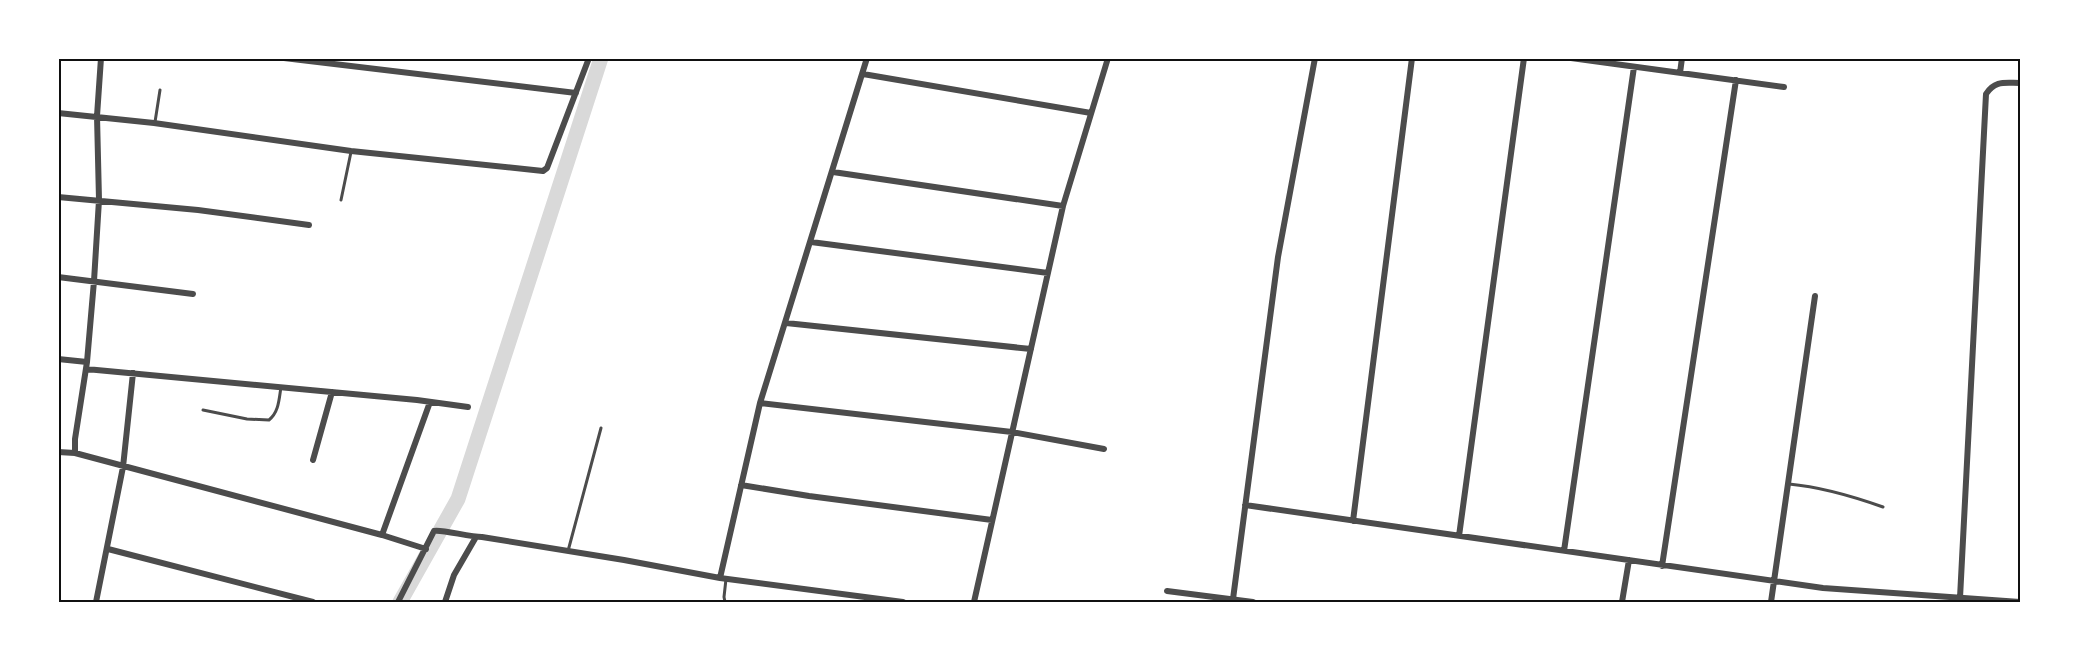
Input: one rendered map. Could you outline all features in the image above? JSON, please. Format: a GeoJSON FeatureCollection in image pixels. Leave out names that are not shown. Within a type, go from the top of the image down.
{"type":"FeatureCollection","features":[{"type":"Feature","properties":{"kind":"street"},"geometry":{"type":"LineString","coordinates":[[75,453],[87,362],[94,281],[99,200],[97,116],[101,58]]}},
{"type":"Feature","properties":{"kind":"street"},"geometry":{"type":"LineString","coordinates":[[284,58],[576,93]]}},
{"type":"Feature","properties":{"kind":"street"},"geometry":{"type":"LineString","coordinates":[[58,113],[154,123],[351,151],[543,171],[547,168],[590,58]]}},
{"type":"Feature","properties":{"kind":"street"},"geometry":{"type":"LineString","coordinates":[[723,579],[760,403],[867,58]]}},
{"type":"Feature","properties":{"kind":"street"},"geometry":{"type":"LineString","coordinates":[[974,603],[1063,206],[1108,58]]}},
{"type":"Feature","properties":{"kind":"street"},"geometry":{"type":"LineString","coordinates":[[1233,599],[1278,257],[1315,58]]}},
{"type":"Feature","properties":{"kind":"street"},"geometry":{"type":"LineString","coordinates":[[1353,521],[1412,58]]}},
{"type":"Feature","properties":{"kind":"street"},"geometry":{"type":"LineString","coordinates":[[1459,536],[1524,58]]}},
{"type":"Feature","properties":{"kind":"street"},"geometry":{"type":"LineString","coordinates":[[1680,73],[1682,58]]}},
{"type":"Feature","properties":{"kind":"street"},"geometry":{"type":"LineString","coordinates":[[1574,59],[1784,87]]}},
{"type":"Feature","properties":{"kind":"street"},"geometry":{"type":"LineString","coordinates":[[1564,551],[1634,67]]}},
{"type":"Feature","properties":{"kind":"street"},"geometry":{"type":"LineString","coordinates":[[863,74],[1091,113]]}},
{"type":"Feature","properties":{"kind":"street"},"geometry":{"type":"LineString","coordinates":[[1662,566],[1736,80]]}},
{"type":"Feature","properties":{"kind":"street"},"geometry":{"type":"LineString","coordinates":[[1959,598],[1986,94],[1998,83],[2020,83]]}},
{"type":"Feature","properties":{"kind":"street"},"geometry":{"type":"LineString","coordinates":[[833,172],[1063,206]]}},
{"type":"Feature","properties":{"kind":"street"},"geometry":{"type":"LineString","coordinates":[[58,196],[198,210],[309,225]]}},
{"type":"Feature","properties":{"kind":"street"},"geometry":{"type":"LineString","coordinates":[[811,242],[1048,273]]}},
{"type":"Feature","properties":{"kind":"street"},"geometry":{"type":"LineString","coordinates":[[58,277],[193,294]]}},
{"type":"Feature","properties":{"kind":"street"},"geometry":{"type":"LineString","coordinates":[[1771,603],[1815,296]]}},
{"type":"Feature","properties":{"kind":"street"},"geometry":{"type":"LineString","coordinates":[[786,323],[1031,349]]}},
{"type":"Feature","properties":{"kind":"street"},"geometry":{"type":"LineString","coordinates":[[58,359],[87,362]]}},
{"type":"Feature","properties":{"kind":"street"},"geometry":{"type":"LineString","coordinates":[[86,369],[468,407]]}},
{"type":"Feature","properties":{"kind":"street"},"geometry":{"type":"LineString","coordinates":[[96,603],[123,467],[133,374]]}},
{"type":"Feature","properties":{"kind":"street"},"geometry":{"type":"LineString","coordinates":[[313,460],[332,392]]}},
{"type":"Feature","properties":{"kind":"street"},"geometry":{"type":"LineString","coordinates":[[382,535],[430,402]]}},
{"type":"Feature","properties":{"kind":"street"},"geometry":{"type":"LineString","coordinates":[[760,403],[1012,432],[1104,449]]}},
{"type":"Feature","properties":{"kind":"street"},"geometry":{"type":"LineString","coordinates":[[58,452],[75,453],[382,535],[426,549]]}},
{"type":"Feature","properties":{"kind":"street"},"geometry":{"type":"LineString","coordinates":[[741,485],[992,520]]}},
{"type":"Feature","properties":{"kind":"street"},"geometry":{"type":"LineString","coordinates":[[1245,505],[1774,581],[1854,591],[2020,602]]}},
{"type":"Feature","properties":{"kind":"street"},"geometry":{"type":"LineString","coordinates":[[398,603],[434,531],[438,530],[723,579],[903,603]]}},
{"type":"Feature","properties":{"kind":"street"},"geometry":{"type":"LineString","coordinates":[[445,603],[454,576],[476,537]]}},
{"type":"Feature","properties":{"kind":"street"},"geometry":{"type":"LineString","coordinates":[[108,549],[313,603]]}},
{"type":"Feature","properties":{"kind":"street"},"geometry":{"type":"LineString","coordinates":[[1622,603],[1629,560]]}},
{"type":"Feature","properties":{"kind":"street"},"geometry":{"type":"LineString","coordinates":[[1167,591],[1253,603]]}},
{"type":"Feature","properties":{"kind":"lane"},"geometry":{"type":"LineString","coordinates":[[154,123],[160,90]]}},
{"type":"Feature","properties":{"kind":"lane"},"geometry":{"type":"LineString","coordinates":[[341,200],[351,151]]}},
{"type":"Feature","properties":{"kind":"lane"},"geometry":{"type":"LineString","coordinates":[[203,410],[247,419],[269,420],[274,416],[278,405],[281,387]]}},
{"type":"Feature","properties":{"kind":"lane"},"geometry":{"type":"LineString","coordinates":[[568,551],[601,428]]}},
{"type":"Feature","properties":{"kind":"lane"},"geometry":{"type":"LineString","coordinates":[[1787,484],[1848,494],[1883,507]]}},
{"type":"Feature","properties":{"kind":"lane"},"geometry":{"type":"LineString","coordinates":[[723,579],[725,603]]}},
{"type":"Feature","properties":{"kind":"waterway"},"geometry":{"type":"LineString","coordinates":[[400,602],[458,499],[601,58]]}}]}
